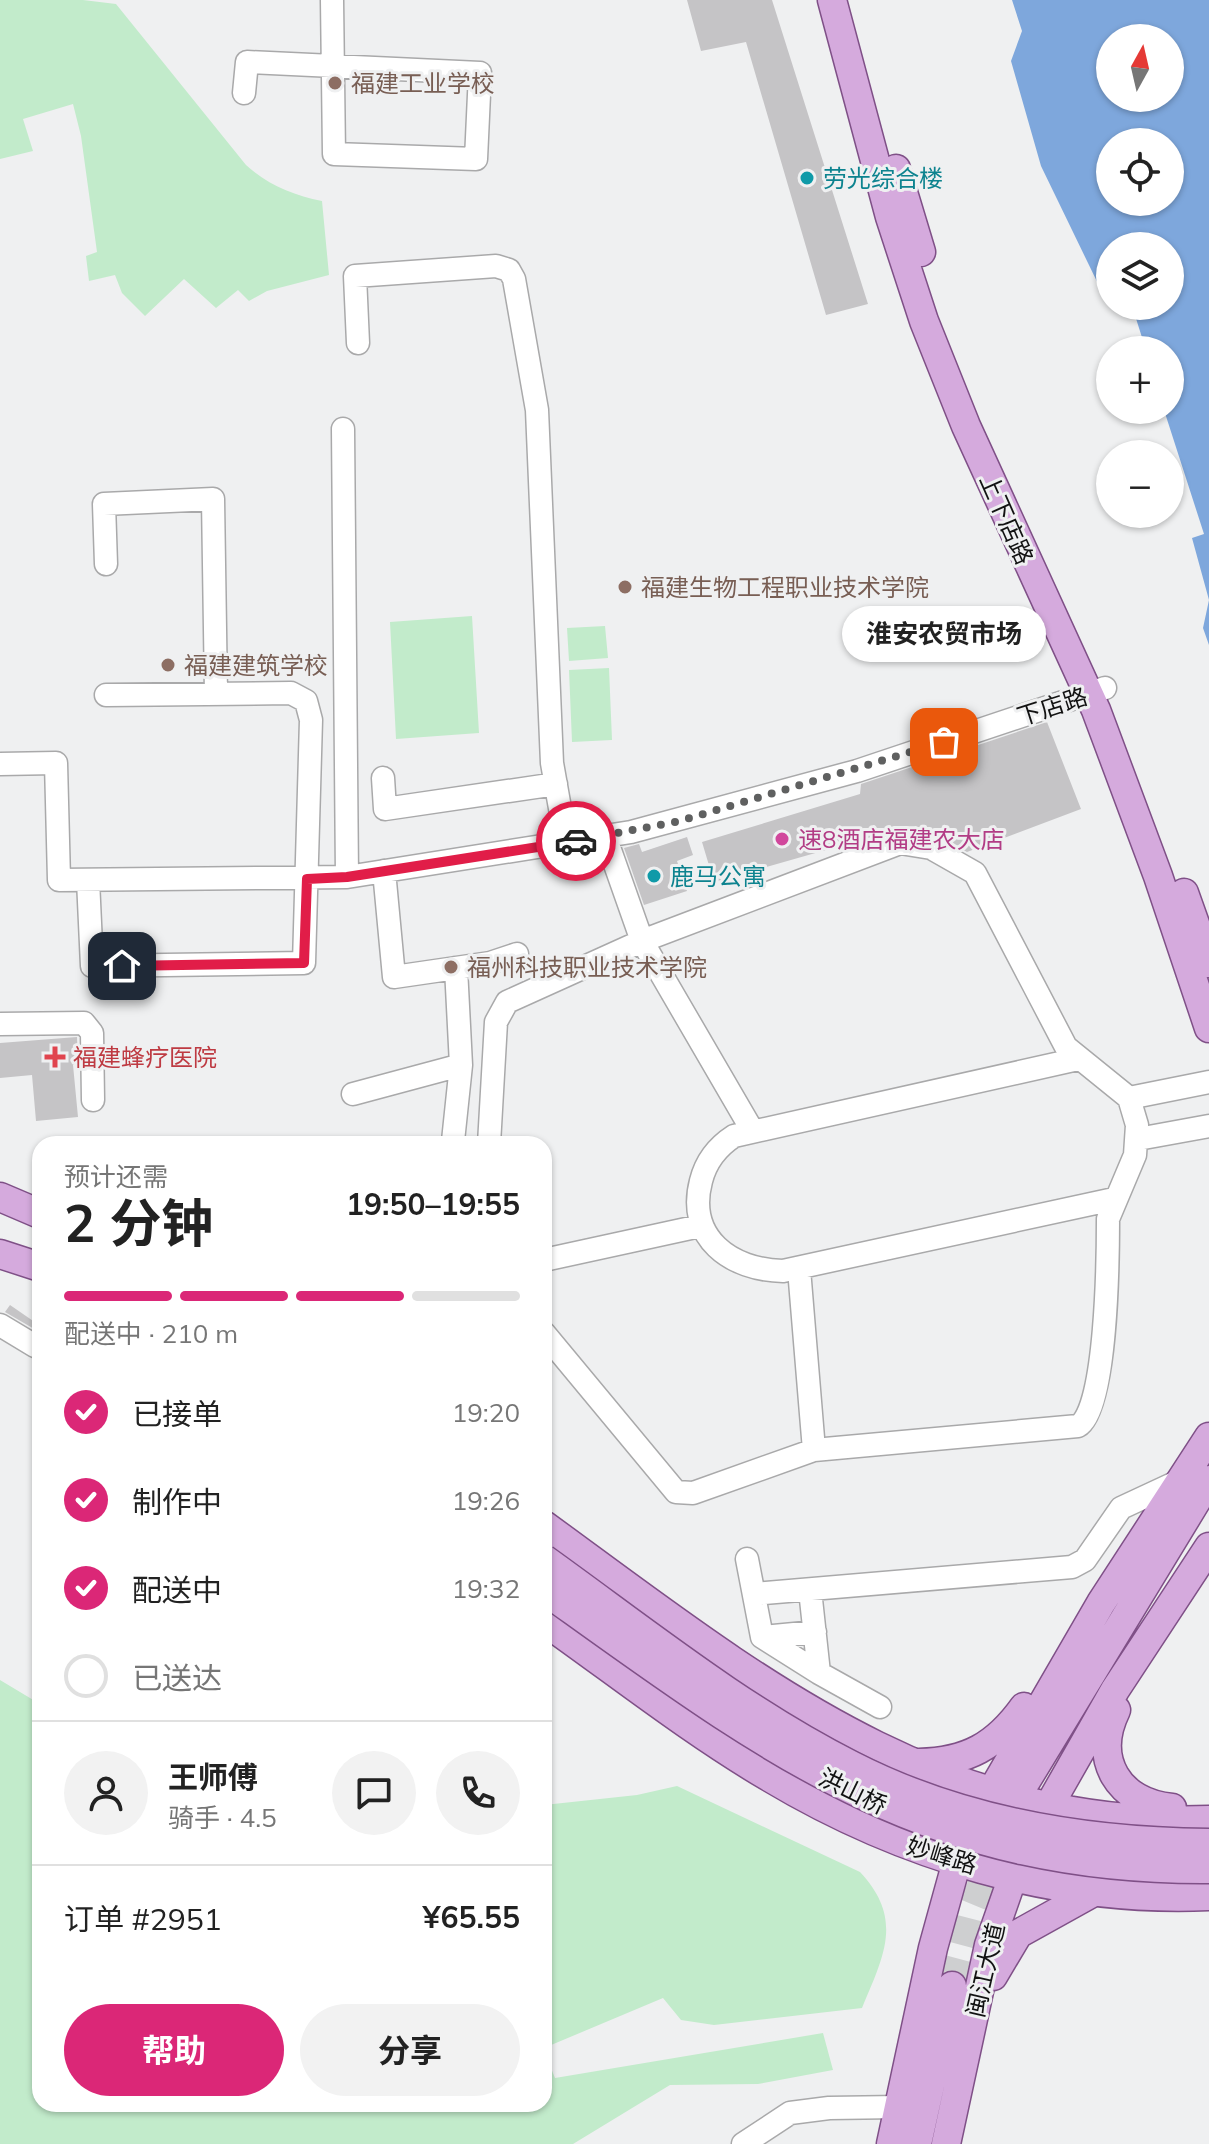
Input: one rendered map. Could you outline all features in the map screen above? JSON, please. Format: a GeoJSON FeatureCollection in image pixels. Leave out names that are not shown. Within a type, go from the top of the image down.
{"type":"FeatureCollection","features":[{"type":"Feature","properties":{"kind":"main road","name":"上下店路"},"geometry":{"type":"LineString","coordinates":[[832,0],[890,217],[924,321],[966,426],[1097,691],[1209,1028]]}},
{"type":"Feature","properties":{"kind":"main road","name":"上下店路"},"geometry":{"type":"LineString","coordinates":[[850,0],[874,95],[945,328],[1209,963]]}},
{"type":"Feature","properties":{"kind":"main road"},"geometry":{"type":"LineString","coordinates":[[0,1197],[32,1211]]}},
{"type":"Feature","properties":{"kind":"main road"},"geometry":{"type":"LineString","coordinates":[[0,1254],[32,1264]]}},
{"type":"Feature","properties":{"kind":"main road"},"geometry":{"type":"LineString","coordinates":[[891,2144],[933,1948],[957,1861],[992,1791],[1101,1603],[1209,1437]]}},
{"type":"Feature","properties":{"kind":"main road"},"geometry":{"type":"LineString","coordinates":[[1036,1791],[1209,1480]]}},
{"type":"Feature","properties":{"kind":"main road"},"geometry":{"type":"LineString","coordinates":[[1036,1791],[1091,1685],[1209,1500]]}},
{"type":"Feature","properties":{"kind":"main road"},"geometry":{"type":"LineString","coordinates":[[552,1531],[774,1688],[833,1726],[912,1763],[992,1791],[1036,1791],[1138,1819],[1209,1820]]}},
{"type":"Feature","properties":{"kind":"main road"},"geometry":{"type":"LineString","coordinates":[[1036,1791],[1108,1703],[1209,1547]]}},
{"type":"Feature","properties":{"kind":"main road"},"geometry":{"type":"LineString","coordinates":[[552,1565],[685,1661],[853,1766],[951,1806],[1022,1825],[1108,1838],[1209,1843]]}},
{"type":"Feature","properties":{"kind":"main road","name":"洪山桥"},"geometry":{"type":"LineString","coordinates":[[552,1596],[740,1728],[803,1767],[895,1811],[961,1836],[1046,1856],[1128,1867],[1209,1869]]}},
{"type":"Feature","properties":{"kind":"main road"},"geometry":{"type":"LineString","coordinates":[[912,1763],[960,1759],[992,1744],[1015,1720],[1101,1603]]}},
{"type":"Feature","properties":{"kind":"main road","name":"妙峰路"},"geometry":{"type":"LineString","coordinates":[[552,1627],[704,1736],[768,1777],[874,1831],[957,1861],[1090,1894],[1132,1898],[1209,1896]]}},
{"type":"Feature","properties":{"kind":"main road"},"geometry":{"type":"LineString","coordinates":[[1145,1650],[1108,1727],[1106,1743],[1113,1773],[1142,1802],[1169,1808],[1209,1808]]}},
{"type":"Feature","properties":{"kind":"main road","name":"闽江大道"},"geometry":{"type":"LineString","coordinates":[[946,2144],[989,1945],[1036,1791]]}},
{"type":"Feature","properties":{"kind":"main road"},"geometry":{"type":"LineString","coordinates":[[968,2044],[1008,1945],[1028,1926],[1090,1894]]}},
{"type":"Feature","properties":{"kind":"main road"},"geometry":{"type":"LineString","coordinates":[[917,2144],[957,1987],[928,2144]]}},
{"type":"Feature","properties":{"kind":"street"},"geometry":{"type":"LineString","coordinates":[[244,93],[247,62],[333,69],[480,73],[476,159],[334,154],[333,69],[332,0]]}},
{"type":"Feature","properties":{"kind":"street"},"geometry":{"type":"LineString","coordinates":[[358,343],[355,276],[496,266],[509,270],[514,279],[537,410],[556,784],[566,842]]}},
{"type":"Feature","properties":{"kind":"street"},"geometry":{"type":"LineString","coordinates":[[343,429],[347,877]]}},
{"type":"Feature","properties":{"kind":"street"},"geometry":{"type":"LineString","coordinates":[[106,564],[104,504],[213,499],[216,694]]}},
{"type":"Feature","properties":{"kind":"street","name":"下店路"},"geometry":{"type":"LineString","coordinates":[[88,880],[347,877],[605,836],[680,821],[857,771],[1097,691]]}},
{"type":"Feature","properties":{"kind":"street"},"geometry":{"type":"LineString","coordinates":[[0,764],[56,763],[59,880],[88,880],[92,966],[304,963],[310,708],[300,695],[291,693],[106,695]]}},
{"type":"Feature","properties":{"kind":"street"},"geometry":{"type":"LineString","coordinates":[[383,778],[385,809],[556,784]]}},
{"type":"Feature","properties":{"kind":"street"},"geometry":{"type":"LineString","coordinates":[[605,836],[642,941],[752,1130]]}},
{"type":"Feature","properties":{"kind":"street"},"geometry":{"type":"LineString","coordinates":[[489,1136],[496,1022],[501,1008],[642,941],[900,843],[921,844],[953,863],[967,866],[981,880],[1066,1047],[1122,1089],[1129,1098],[1138,1139],[1133,1167],[1114,1199],[1108,1219],[1103,1349],[1092,1406],[1084,1423],[814,1450],[693,1493],[676,1492],[552,1343]]}},
{"type":"Feature","properties":{"kind":"street"},"geometry":{"type":"LineString","coordinates":[[384,871],[394,977],[456,968],[517,954]]}},
{"type":"Feature","properties":{"kind":"street"},"geometry":{"type":"LineString","coordinates":[[454,1136],[461,1065],[456,968]]}},
{"type":"Feature","properties":{"kind":"street"},"geometry":{"type":"LineString","coordinates":[[0,1024],[84,1023],[92,1033],[93,1100]]}},
{"type":"Feature","properties":{"kind":"street"},"geometry":{"type":"LineString","coordinates":[[1078,1059],[752,1130],[723,1143],[712,1156],[698,1191],[700,1226],[720,1253],[735,1261],[765,1270],[799,1269],[1114,1199]]}},
{"type":"Feature","properties":{"kind":"street"},"geometry":{"type":"LineString","coordinates":[[353,1094],[461,1065]]}},
{"type":"Feature","properties":{"kind":"street"},"geometry":{"type":"LineString","coordinates":[[1129,1098],[1209,1082]]}},
{"type":"Feature","properties":{"kind":"street"},"geometry":{"type":"LineString","coordinates":[[1138,1139],[1209,1126]]}},
{"type":"Feature","properties":{"kind":"street"},"geometry":{"type":"LineString","coordinates":[[552,1258],[700,1226]]}},
{"type":"Feature","properties":{"kind":"street"},"geometry":{"type":"LineString","coordinates":[[799,1269],[814,1450]]}},
{"type":"Feature","properties":{"kind":"street"},"geometry":{"type":"LineString","coordinates":[[0,1325],[32,1344]]}},
{"type":"Feature","properties":{"kind":"street"},"geometry":{"type":"LineString","coordinates":[[754,1594],[1072,1567],[1085,1560],[1121,1508],[1179,1481]]}},
{"type":"Feature","properties":{"kind":"street"},"geometry":{"type":"LineString","coordinates":[[747,1559],[762,1637],[880,1707]]}},
{"type":"Feature","properties":{"kind":"street"},"geometry":{"type":"LineString","coordinates":[[810,1590],[819,1673]]}},
{"type":"Feature","properties":{"kind":"street"},"geometry":{"type":"LineString","coordinates":[[762,1637],[815,1632]]}},
{"type":"Feature","properties":{"kind":"street"},"geometry":{"type":"LineString","coordinates":[[743,2144],[790,2113],[829,2108],[899,2107]]}},
{"type":"Feature","properties":{"kind":"green space"},"geometry":{"type":"Polygon","coordinates":[[[0,0],[83,0],[116,4],[246,165],[281,188],[322,201],[329,275],[267,291],[249,301],[238,290],[216,308],[184,279],[145,316],[122,293],[115,275],[89,281],[86,256],[97,252],[81,136],[73,104],[23,119],[33,151],[0,159],[0,0]]]}},
{"type":"Feature","properties":{"kind":"green space"},"geometry":{"type":"Polygon","coordinates":[[[472,616],[479,733],[396,739],[390,622],[472,616]]]}},
{"type":"Feature","properties":{"kind":"green space"},"geometry":{"type":"Polygon","coordinates":[[[605,626],[608,658],[569,661],[567,628],[605,626]]]}},
{"type":"Feature","properties":{"kind":"green space"},"geometry":{"type":"Polygon","coordinates":[[[609,668],[612,740],[572,742],[569,670],[609,668]]]}},
{"type":"Feature","properties":{"kind":"green space"},"geometry":{"type":"Polygon","coordinates":[[[0,1680],[32,1699],[32,2112],[552,2112],[552,2071],[555,2078],[823,2033],[833,2070],[758,2084],[670,2085],[573,2144],[0,2144],[0,1680]]]}},
{"type":"Feature","properties":{"kind":"green space"},"geometry":{"type":"Polygon","coordinates":[[[677,1786],[860,1872],[874,1889],[886,1922],[883,1954],[862,2008],[714,2025],[681,2020],[663,1998],[552,2045],[552,1804],[637,1795],[677,1786]]]}},
{"type":"Feature","properties":{"kind":"water"},"geometry":{"type":"Polygon","coordinates":[[[1012,0],[1209,0],[1209,600],[1192,538],[1204,534],[1184,472],[1184,440],[1174,440],[1169,424],[1184,424],[1184,336],[1142,336],[1136,320],[1184,320],[1184,232],[1096,232],[1096,280],[1041,166],[1011,61],[1022,31],[1012,0]]]}},
{"type":"Feature","properties":{"kind":"water"},"geometry":{"type":"Polygon","coordinates":[[[1209,600],[1209,645],[1203,628],[1209,600]]]}},
{"type":"Feature","properties":{"kind":"building","name":"劳光综合楼"},"geometry":{"type":"Polygon","coordinates":[[[687,0],[772,0],[868,304],[826,315],[746,42],[701,51],[687,0]]]}},
{"type":"Feature","properties":{"kind":"building"},"geometry":{"type":"Polygon","coordinates":[[[1047,722],[1081,809],[967,852],[934,834],[896,830],[714,882],[702,842],[860,794],[861,784],[1047,722]]]}},
{"type":"Feature","properties":{"kind":"building","name":"鹿马公寓"},"geometry":{"type":"Polygon","coordinates":[[[687,837],[693,855],[677,861],[687,891],[644,905],[624,848],[639,844],[642,852],[687,837]]]}},
{"type":"Feature","properties":{"kind":"building"},"geometry":{"type":"Polygon","coordinates":[[[77,1037],[78,1064],[73,1065],[78,1117],[36,1121],[32,1075],[0,1078],[0,1043],[77,1037]]]}},
{"type":"Feature","properties":{"kind":"building"},"geometry":{"type":"Polygon","coordinates":[[[10,1305],[32,1320],[32,1328],[5,1312],[10,1305]]]}},
{"type":"Feature","properties":{"kind":"tunnel"},"geometry":{"type":"LineString","coordinates":[[952,1986],[973,1906],[997,1848]]}},
{"type":"Feature","properties":{"kind":"way so far"},"geometry":{"type":"LineString","coordinates":[[576,841],[680,821],[857,771],[944,742]]}},
{"type":"Feature","properties":{"kind":"place","name":"福建工业学校"},"geometry":{"type":"Point","coordinates":[335,83]}},
{"type":"Feature","properties":{"kind":"place","name":"劳光综合楼"},"geometry":{"type":"Point","coordinates":[807,178]}},
{"type":"Feature","properties":{"kind":"place","name":"福建生物工程职业技术学院"},"geometry":{"type":"Point","coordinates":[625,587]}},
{"type":"Feature","properties":{"kind":"place","name":"福建建筑学校"},"geometry":{"type":"Point","coordinates":[168,665]}},
{"type":"Feature","properties":{"kind":"place","name":"淮安农贸市场"},"geometry":{"type":"Point","coordinates":[944,742]}},
{"type":"Feature","properties":{"kind":"place","name":"速8酒店福建农大店"},"geometry":{"type":"Point","coordinates":[782,839]}},
{"type":"Feature","properties":{"kind":"place","name":"鹿马公寓"},"geometry":{"type":"Point","coordinates":[654,876]}},
{"type":"Feature","properties":{"kind":"place","name":"福州科技职业技术学院"},"geometry":{"type":"Point","coordinates":[451,967]}},
{"type":"Feature","properties":{"kind":"place","name":"福建蜂疗医院"},"geometry":{"type":"Point","coordinates":[55,1057]}},
{"type":"Feature","properties":{"kind":"route"},"geometry":{"type":"LineString","coordinates":[[122,966],[304,963],[307,879],[347,877],[576,841]]}}]}
